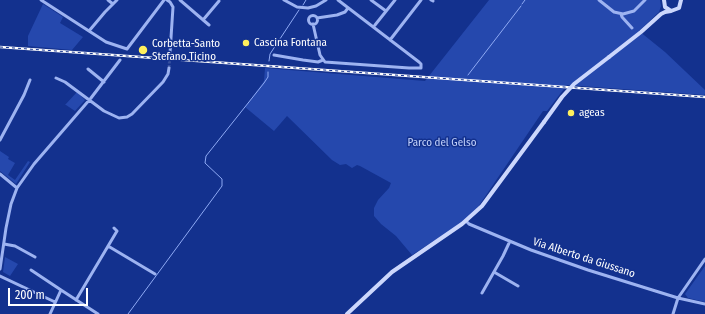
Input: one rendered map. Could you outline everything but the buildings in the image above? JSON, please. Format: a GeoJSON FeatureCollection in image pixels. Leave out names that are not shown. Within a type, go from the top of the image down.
{"type":"FeatureCollection","features":[{"type":"Feature","properties":{"kind":"street"},"geometry":{"type":"LineString","coordinates":[[41,0],[109,44],[127,49],[166,0],[170,2],[173,7],[170,53]]}},
{"type":"Feature","properties":{"kind":"street"},"geometry":{"type":"LineString","coordinates":[[108,0],[113,4]]}},
{"type":"Feature","properties":{"kind":"street"},"geometry":{"type":"LineString","coordinates":[[90,31],[117,0]]}},
{"type":"Feature","properties":{"kind":"street"},"geometry":{"type":"LineString","coordinates":[[180,0],[209,26]]}},
{"type":"Feature","properties":{"kind":"street"},"geometry":{"type":"LineString","coordinates":[[203,20],[219,0]]}},
{"type":"Feature","properties":{"kind":"street"},"geometry":{"type":"LineString","coordinates":[[284,0],[293,5],[305,8],[316,6],[326,0]]}},
{"type":"Feature","properties":{"kind":"street"},"geometry":{"type":"LineString","coordinates":[[274,55],[318,62],[322,60],[326,62],[421,68],[421,64],[419,62],[338,0]]}},
{"type":"Feature","properties":{"kind":"street"},"geometry":{"type":"LineString","coordinates":[[371,0],[386,11]]}},
{"type":"Feature","properties":{"kind":"street"},"geometry":{"type":"LineString","coordinates":[[376,25],[395,0]]}},
{"type":"Feature","properties":{"kind":"street"},"geometry":{"type":"LineString","coordinates":[[390,40],[422,0]]}},
{"type":"Feature","properties":{"kind":"street"},"geometry":{"type":"LineString","coordinates":[[599,0],[614,12],[621,14],[631,13],[645,0]]}},
{"type":"Feature","properties":{"kind":"street"},"geometry":{"type":"LineString","coordinates":[[347,314],[392,272],[464,223],[485,203],[544,122],[574,84],[641,32],[661,14],[679,8],[681,0]]}},
{"type":"Feature","properties":{"kind":"street"},"geometry":{"type":"LineString","coordinates":[[664,2],[667,9],[671,11]]}},
{"type":"Feature","properties":{"kind":"street"},"geometry":{"type":"LineString","coordinates":[[661,14],[664,2]]}},
{"type":"Feature","properties":{"kind":"street"},"geometry":{"type":"LineString","coordinates":[[322,60],[313,24],[310,24],[308,21],[309,17],[313,16],[317,18],[337,15],[345,12],[348,8]]}},
{"type":"Feature","properties":{"kind":"street"},"geometry":{"type":"LineString","coordinates":[[621,14],[632,28]]}},
{"type":"Feature","properties":{"kind":"street"},"geometry":{"type":"LineString","coordinates":[[313,24],[316,22],[317,18]]}},
{"type":"Feature","properties":{"kind":"street"},"geometry":{"type":"LineString","coordinates":[[0,269],[11,204],[17,188],[34,164],[90,100],[120,60]]}},
{"type":"Feature","properties":{"kind":"street"},"geometry":{"type":"LineString","coordinates":[[56,78],[65,82],[104,111],[119,118],[127,116],[163,82],[168,74],[169,68]]}},
{"type":"Feature","properties":{"kind":"street"},"geometry":{"type":"LineString","coordinates":[[88,69],[105,80]]}},
{"type":"Feature","properties":{"kind":"street"},"geometry":{"type":"LineString","coordinates":[[0,140],[24,95],[30,80]]}},
{"type":"Feature","properties":{"kind":"street"},"geometry":{"type":"LineString","coordinates":[[0,174],[17,188]]}},
{"type":"Feature","properties":{"kind":"street","name":"Via Alberto da Giussano"},"geometry":{"type":"LineString","coordinates":[[464,223],[531,250],[582,268],[678,298],[705,304]]}},
{"type":"Feature","properties":{"kind":"street"},"geometry":{"type":"LineString","coordinates":[[76,300],[117,231],[114,228]]}},
{"type":"Feature","properties":{"kind":"street"},"geometry":{"type":"LineString","coordinates":[[482,292],[510,241]]}},
{"type":"Feature","properties":{"kind":"street"},"geometry":{"type":"LineString","coordinates":[[4,244],[15,246],[35,257]]}},
{"type":"Feature","properties":{"kind":"street"},"geometry":{"type":"LineString","coordinates":[[108,246],[155,274]]}},
{"type":"Feature","properties":{"kind":"street"},"geometry":{"type":"LineString","coordinates":[[673,314],[678,298],[705,259]]}},
{"type":"Feature","properties":{"kind":"street"},"geometry":{"type":"LineString","coordinates":[[32,270],[98,314]]}},
{"type":"Feature","properties":{"kind":"street"},"geometry":{"type":"LineString","coordinates":[[494,272],[518,286]]}},
{"type":"Feature","properties":{"kind":"street"},"geometry":{"type":"LineString","coordinates":[[0,276],[55,302]]}},
{"type":"Feature","properties":{"kind":"street"},"geometry":{"type":"LineString","coordinates":[[50,314],[61,290]]}},
{"type":"Feature","properties":{"kind":"green space","name":"Parco del Gelso"},"geometry":{"type":"Polygon","coordinates":[[[489,0],[660,0],[661,6],[659,12],[639,31],[665,52],[705,90],[705,94],[567,85],[547,111],[543,111],[476,210],[460,224],[412,255],[396,236],[381,224],[374,216],[374,208],[378,200],[389,188],[391,183],[360,166],[357,165],[352,168],[346,164],[340,165],[332,160],[287,116],[274,131],[245,107],[264,81],[265,68],[425,81],[489,0]]]}},
{"type":"Feature","properties":{"kind":"green space"},"geometry":{"type":"Polygon","coordinates":[[[43,4],[63,17],[60,23],[83,37],[72,50],[28,46],[28,36],[43,4]]]}},
{"type":"Feature","properties":{"kind":"green space"},"geometry":{"type":"Polygon","coordinates":[[[77,92],[85,100],[75,111],[65,105],[77,92]]]}},
{"type":"Feature","properties":{"kind":"green space"},"geometry":{"type":"Polygon","coordinates":[[[0,151],[9,157],[8,159],[15,163],[8,175],[15,180],[28,161],[30,162],[16,184],[0,171],[0,151]]]}},
{"type":"Feature","properties":{"kind":"green space"},"geometry":{"type":"Polygon","coordinates":[[[5,257],[18,264],[10,276],[3,272],[5,257]]]}},
{"type":"Feature","properties":{"kind":"green space"},"geometry":{"type":"Polygon","coordinates":[[[705,266],[705,302],[688,298],[685,294],[705,266]]]}},
{"type":"Feature","properties":{"kind":"waterway"},"geometry":{"type":"LineString","coordinates":[[303,5],[306,0]]}},
{"type":"Feature","properties":{"kind":"waterway"},"geometry":{"type":"LineString","coordinates":[[522,4],[525,0]]}},
{"type":"Feature","properties":{"kind":"waterway"},"geometry":{"type":"LineString","coordinates":[[468,75],[521,6]]}},
{"type":"Feature","properties":{"kind":"waterway"},"geometry":{"type":"LineString","coordinates":[[269,61],[270,54],[299,10]]}},
{"type":"Feature","properties":{"kind":"waterway"},"geometry":{"type":"LineString","coordinates":[[128,314],[222,186],[222,179],[205,163],[206,156],[264,83],[268,77],[268,72]]}},
{"type":"Feature","properties":{"kind":"tunnel"},"geometry":{"type":"LineString","coordinates":[[169,68],[170,53]]}},
{"type":"Feature","properties":{"kind":"railway"},"geometry":{"type":"LineString","coordinates":[[0,47],[705,97]]}},
{"type":"Feature","properties":{"kind":"place","name":"Cascina Fontana"},"geometry":{"type":"Point","coordinates":[246,43]}},
{"type":"Feature","properties":{"kind":"place","name":"Corbetta-Santo Stefano Ticino"},"geometry":{"type":"Point","coordinates":[143,50]}},
{"type":"Feature","properties":{"kind":"place","name":"ageas"},"geometry":{"type":"Point","coordinates":[571,113]}}]}
